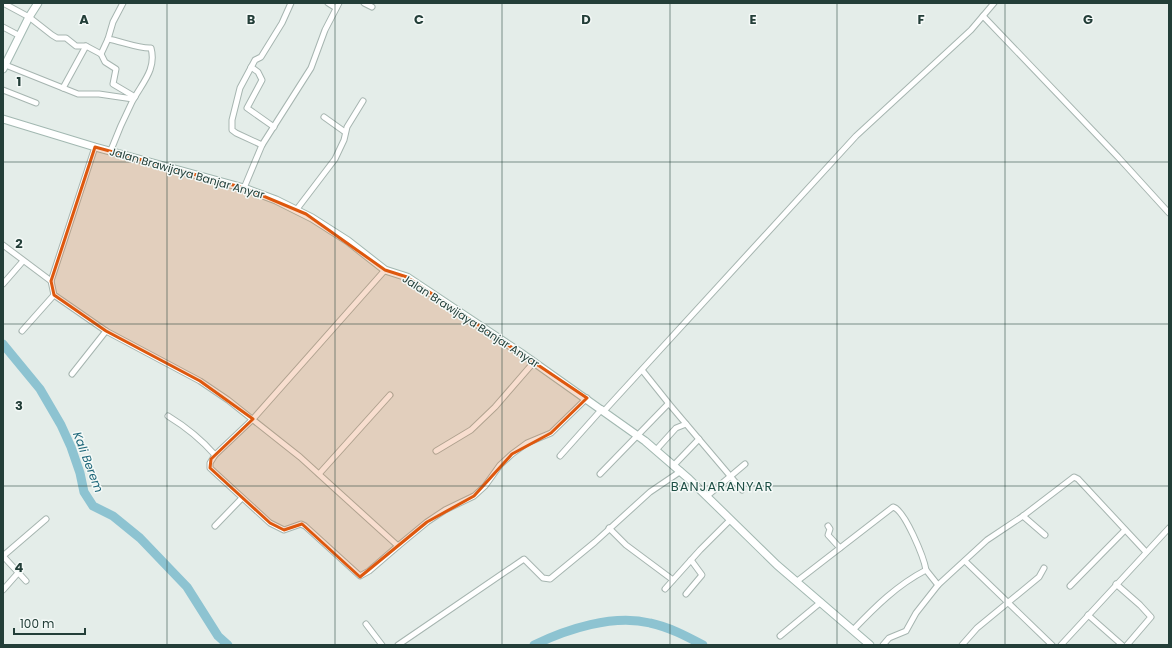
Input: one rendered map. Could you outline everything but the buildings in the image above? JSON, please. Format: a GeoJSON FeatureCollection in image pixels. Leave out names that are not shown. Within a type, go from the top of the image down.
{"type":"FeatureCollection","features":[{"type":"Feature","properties":{"kind":"street"},"geometry":{"type":"LineString","coordinates":[[3,3],[29,18],[57,38],[66,38],[76,46],[86,46],[101,54],[105,62],[116,69],[113,84],[134,98]]}},
{"type":"Feature","properties":{"kind":"street"},"geometry":{"type":"LineString","coordinates":[[38,3],[4,66],[83,95],[99,94],[134,98]]}},
{"type":"Feature","properties":{"kind":"street"},"geometry":{"type":"LineString","coordinates":[[101,54],[108,39],[113,22],[123,3]]}},
{"type":"Feature","properties":{"kind":"street"},"geometry":{"type":"LineString","coordinates":[[262,145],[236,133],[231,126],[237,95],[255,60],[261,57],[282,23],[291,3]]}},
{"type":"Feature","properties":{"kind":"street"},"geometry":{"type":"LineString","coordinates":[[244,188],[262,145],[311,68],[325,30],[338,5],[328,3]]}},
{"type":"Feature","properties":{"kind":"street"},"geometry":{"type":"LineString","coordinates":[[364,3],[372,7]]}},
{"type":"Feature","properties":{"kind":"street"},"geometry":{"type":"LineString","coordinates":[[560,456],[642,370],[856,136],[971,30],[994,3]]}},
{"type":"Feature","properties":{"kind":"street"},"geometry":{"type":"LineString","coordinates":[[983,16],[1118,157],[1169,213]]}},
{"type":"Feature","properties":{"kind":"street"},"geometry":{"type":"LineString","coordinates":[[3,27],[20,36]]}},
{"type":"Feature","properties":{"kind":"street"},"geometry":{"type":"LineString","coordinates":[[108,39],[126,42],[145,48],[151,48],[152,54],[151,67],[144,83],[134,98],[120,126],[111,150]]}},
{"type":"Feature","properties":{"kind":"street"},"geometry":{"type":"LineString","coordinates":[[63,88],[86,46]]}},
{"type":"Feature","properties":{"kind":"street"},"geometry":{"type":"LineString","coordinates":[[251,67],[258,72],[262,81],[247,108],[274,127]]}},
{"type":"Feature","properties":{"kind":"street"},"geometry":{"type":"LineString","coordinates":[[3,90],[36,103]]}},
{"type":"Feature","properties":{"kind":"street"},"geometry":{"type":"LineString","coordinates":[[297,209],[335,158],[344,140],[347,127],[363,101]]}},
{"type":"Feature","properties":{"kind":"street"},"geometry":{"type":"LineString","coordinates":[[324,117],[345,132]]}},
{"type":"Feature","properties":{"kind":"street","name":"Jalan Brawijaya Banjar Anyar"},"geometry":{"type":"LineString","coordinates":[[3,119],[95,147],[111,150],[244,188],[297,209],[348,242],[385,270],[407,277],[587,398],[639,436],[680,470],[730,520],[796,582],[870,645]]}},
{"type":"Feature","properties":{"kind":"street"},"geometry":{"type":"LineString","coordinates":[[95,147],[51,281],[54,295],[106,331],[200,381],[253,419],[319,474],[398,546]]}},
{"type":"Feature","properties":{"kind":"street"},"geometry":{"type":"LineString","coordinates":[[3,245],[51,281]]}},
{"type":"Feature","properties":{"kind":"street"},"geometry":{"type":"LineString","coordinates":[[3,284],[23,261]]}},
{"type":"Feature","properties":{"kind":"street"},"geometry":{"type":"LineString","coordinates":[[385,270],[253,419],[215,455],[210,463],[210,468],[242,498],[278,528],[284,530],[300,524],[305,526],[360,576],[369,572],[433,518],[474,496],[485,486],[500,465],[512,454],[527,443],[551,433],[587,398]]}},
{"type":"Feature","properties":{"kind":"street"},"geometry":{"type":"LineString","coordinates":[[22,331],[54,295]]}},
{"type":"Feature","properties":{"kind":"street"},"geometry":{"type":"LineString","coordinates":[[72,374],[106,331]]}},
{"type":"Feature","properties":{"kind":"street"},"geometry":{"type":"LineString","coordinates":[[436,451],[472,430],[495,407],[534,362]]}},
{"type":"Feature","properties":{"kind":"street"},"geometry":{"type":"LineString","coordinates":[[642,370],[668,404],[742,490]]}},
{"type":"Feature","properties":{"kind":"street"},"geometry":{"type":"LineString","coordinates":[[319,474],[390,395]]}},
{"type":"Feature","properties":{"kind":"street"},"geometry":{"type":"LineString","coordinates":[[600,474],[639,436],[651,420],[668,404]]}},
{"type":"Feature","properties":{"kind":"street"},"geometry":{"type":"LineString","coordinates":[[168,416],[187,427],[215,455]]}},
{"type":"Feature","properties":{"kind":"street"},"geometry":{"type":"LineString","coordinates":[[656,450],[676,428],[686,424]]}},
{"type":"Feature","properties":{"kind":"street"},"geometry":{"type":"LineString","coordinates":[[674,465],[699,439]]}},
{"type":"Feature","properties":{"kind":"street"},"geometry":{"type":"LineString","coordinates":[[707,496],[746,464]]}},
{"type":"Feature","properties":{"kind":"street"},"geometry":{"type":"LineString","coordinates":[[398,645],[524,559],[543,578],[550,579],[650,492],[680,470]]}},
{"type":"Feature","properties":{"kind":"street"},"geometry":{"type":"LineString","coordinates":[[883,645],[890,638],[906,631],[920,608],[938,585],[987,540],[1023,516],[1074,477],[1078,479],[1146,552]]}},
{"type":"Feature","properties":{"kind":"street"},"geometry":{"type":"LineString","coordinates":[[215,526],[242,498]]}},
{"type":"Feature","properties":{"kind":"street"},"geometry":{"type":"LineString","coordinates":[[796,582],[891,509],[896,508],[916,540],[926,570],[938,585]]}},
{"type":"Feature","properties":{"kind":"street"},"geometry":{"type":"LineString","coordinates":[[1023,516],[1045,535]]}},
{"type":"Feature","properties":{"kind":"street"},"geometry":{"type":"LineString","coordinates":[[26,581],[3,556],[46,519]]}},
{"type":"Feature","properties":{"kind":"street"},"geometry":{"type":"LineString","coordinates":[[665,589],[730,520]]}},
{"type":"Feature","properties":{"kind":"street"},"geometry":{"type":"LineString","coordinates":[[828,526],[830,529],[828,535],[840,548]]}},
{"type":"Feature","properties":{"kind":"street"},"geometry":{"type":"LineString","coordinates":[[609,528],[626,545],[673,580]]}},
{"type":"Feature","properties":{"kind":"street"},"geometry":{"type":"LineString","coordinates":[[1061,645],[1169,528]]}},
{"type":"Feature","properties":{"kind":"street"},"geometry":{"type":"LineString","coordinates":[[1070,586],[1125,530]]}},
{"type":"Feature","properties":{"kind":"street"},"geometry":{"type":"LineString","coordinates":[[686,594],[702,574],[691,560]]}},
{"type":"Feature","properties":{"kind":"street"},"geometry":{"type":"LineString","coordinates":[[965,561],[1052,645]]}},
{"type":"Feature","properties":{"kind":"street"},"geometry":{"type":"LineString","coordinates":[[962,645],[977,628],[1038,577],[1044,568]]}},
{"type":"Feature","properties":{"kind":"street"},"geometry":{"type":"LineString","coordinates":[[853,630],[896,589],[926,570]]}},
{"type":"Feature","properties":{"kind":"street"},"geometry":{"type":"LineString","coordinates":[[3,590],[18,573]]}},
{"type":"Feature","properties":{"kind":"street"},"geometry":{"type":"LineString","coordinates":[[1116,584],[1152,617],[1127,645]]}},
{"type":"Feature","properties":{"kind":"street"},"geometry":{"type":"LineString","coordinates":[[780,636],[821,602]]}},
{"type":"Feature","properties":{"kind":"street"},"geometry":{"type":"LineString","coordinates":[[1088,616],[1122,645]]}},
{"type":"Feature","properties":{"kind":"street"},"geometry":{"type":"LineString","coordinates":[[366,624],[382,645]]}},
{"type":"Feature","properties":{"kind":"highlighted area"},"geometry":{"type":"Polygon","coordinates":[[[95,147],[244,188],[306,214],[385,270],[407,277],[587,398],[551,433],[512,454],[474,496],[427,522],[360,577],[302,524],[284,530],[270,523],[210,468],[211,459],[253,419],[200,381],[106,331],[54,295],[51,281],[95,147]]]}},
{"type":"Feature","properties":{"kind":"waterway","name":"Kali Berem"},"geometry":{"type":"LineString","coordinates":[[3,344],[40,389],[61,425],[71,447],[80,473],[84,492],[93,506],[113,516],[140,538],[187,587],[218,636],[228,645]]}},
{"type":"Feature","properties":{"kind":"waterway","name":"Kali Berem"},"geometry":{"type":"LineString","coordinates":[[534,645],[575,629],[621,620],[650,623],[664,627],[703,645]]}},
{"type":"Feature","properties":{"kind":"district","name":"BANJARANYAR"},"geometry":{"type":"Point","coordinates":[722,486]}}]}
